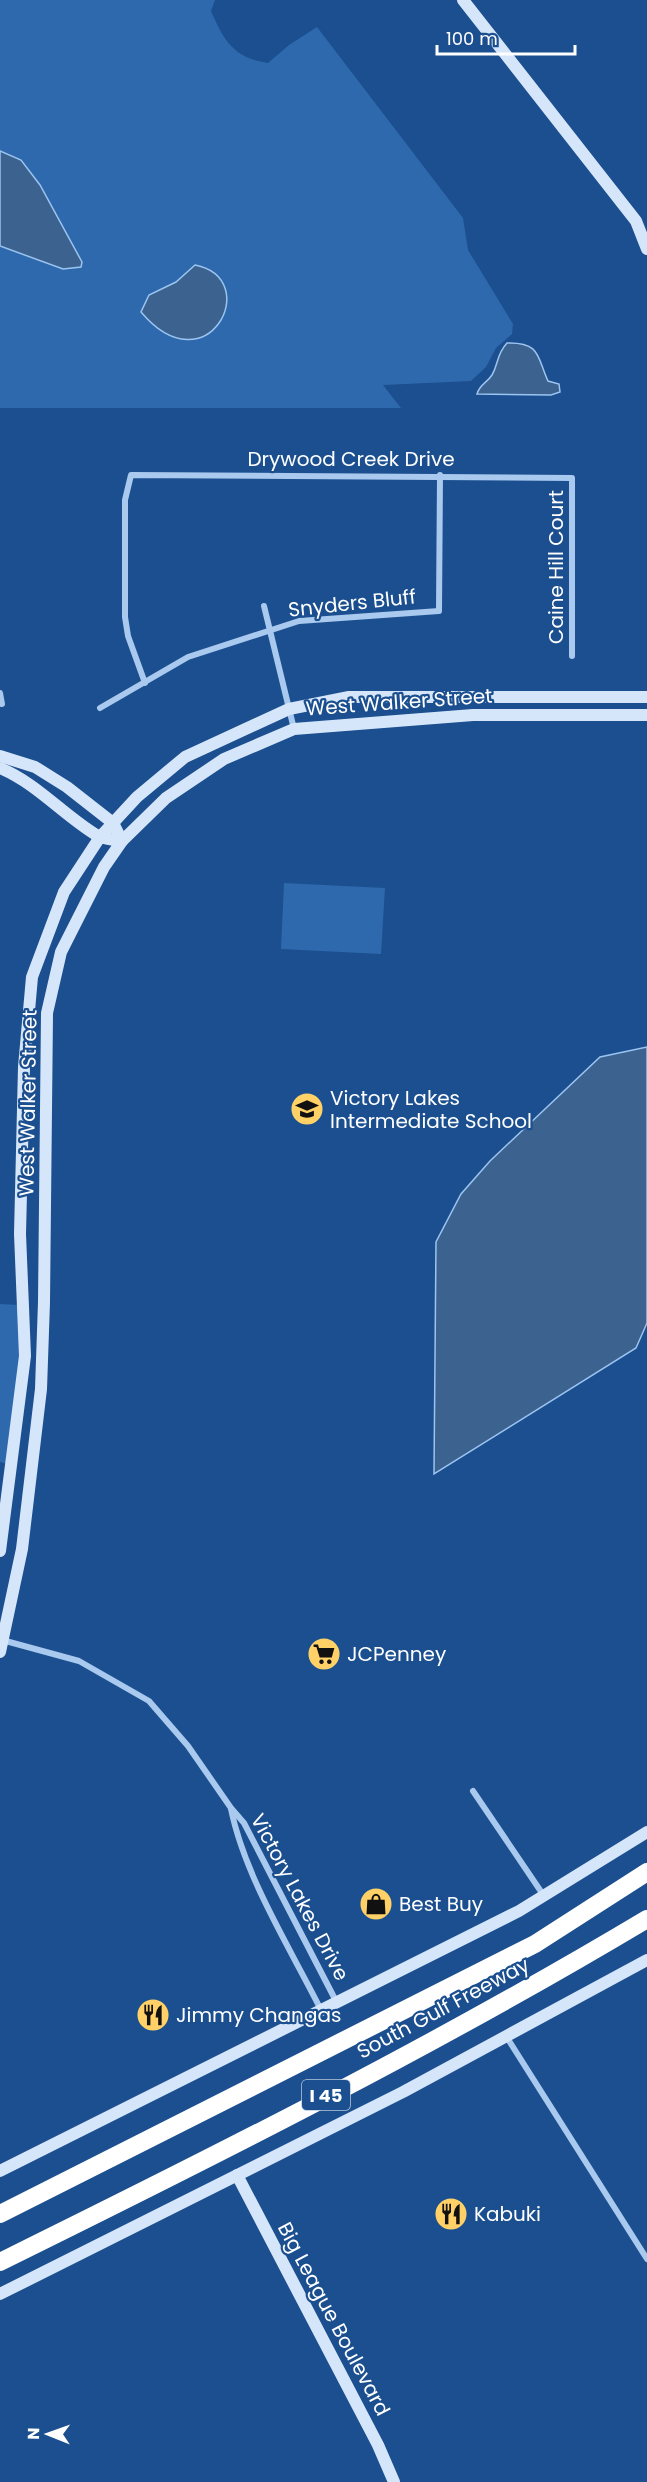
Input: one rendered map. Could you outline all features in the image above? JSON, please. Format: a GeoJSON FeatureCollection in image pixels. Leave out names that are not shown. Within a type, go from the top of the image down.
{"type":"FeatureCollection","features":[{"type":"Feature","properties":{"kind":"highway","name":"South Gulf Freeway"},"geometry":{"type":"LineString","coordinates":[[0,2214],[535,1944],[647,1872]]}},
{"type":"Feature","properties":{"kind":"highway","name":"South Gulf Freeway"},"geometry":{"type":"LineString","coordinates":[[0,2262],[119,2204],[530,1989],[647,1918]]}},
{"type":"Feature","properties":{"kind":"street"},"geometry":{"type":"LineString","coordinates":[[463,0],[636,221],[647,229]]}},
{"type":"Feature","properties":{"kind":"street"},"geometry":{"type":"LineString","coordinates":[[636,221],[647,249]]}},
{"type":"Feature","properties":{"kind":"street","name":"Drywood Creek Drive"},"geometry":{"type":"LineString","coordinates":[[145,682],[128,636],[125,617],[126,500],[131,476],[440,475],[572,478]]}},
{"type":"Feature","properties":{"kind":"street","name":"Snyders Bluff"},"geometry":{"type":"LineString","coordinates":[[100,708],[188,657],[299,621],[439,612],[440,475]]}},
{"type":"Feature","properties":{"kind":"street","name":"Caine Hill Court"},"geometry":{"type":"LineString","coordinates":[[572,478],[572,656]]}},
{"type":"Feature","properties":{"kind":"street","name":"Snyders Bluff"},"geometry":{"type":"LineString","coordinates":[[264,606],[270,631]]}},
{"type":"Feature","properties":{"kind":"street"},"geometry":{"type":"LineString","coordinates":[[270,631],[294,729]]}},
{"type":"Feature","properties":{"kind":"street"},"geometry":{"type":"LineString","coordinates":[[0,693],[2,704]]}},
{"type":"Feature","properties":{"kind":"street","name":"West Walker Street"},"geometry":{"type":"LineString","coordinates":[[0,1551],[25,1356],[20,1234],[24,1067],[32,977],[64,892],[100,837],[137,797],[185,757],[289,709],[349,697],[647,697]]}},
{"type":"Feature","properties":{"kind":"street","name":"West Walker Street"},"geometry":{"type":"LineString","coordinates":[[2,1644],[22,1549],[41,1389],[47,1013],[61,952],[104,867],[122,842],[166,798],[224,759],[294,729],[473,715],[647,715]]}},
{"type":"Feature","properties":{"kind":"street"},"geometry":{"type":"LineString","coordinates":[[0,756],[35,767],[67,787],[113,823],[122,842]]}},
{"type":"Feature","properties":{"kind":"street"},"geometry":{"type":"LineString","coordinates":[[0,768],[16,775],[50,797],[100,837],[122,842]]}},
{"type":"Feature","properties":{"kind":"street","name":"Victory Lakes Drive"},"geometry":{"type":"LineString","coordinates":[[2,1644],[79,1660],[149,1701],[188,1746],[244,1823],[338,2003]]}},
{"type":"Feature","properties":{"kind":"street"},"geometry":{"type":"LineString","coordinates":[[473,1791],[544,1896]]}},
{"type":"Feature","properties":{"kind":"street","name":"Victory Lakes Drive"},"geometry":{"type":"LineString","coordinates":[[231,1808],[235,1828],[262,1893],[322,2011]]}},
{"type":"Feature","properties":{"kind":"street"},"geometry":{"type":"LineString","coordinates":[[0,2171],[458,1943],[544,1896],[647,1832]]}},
{"type":"Feature","properties":{"kind":"street"},"geometry":{"type":"LineString","coordinates":[[0,2294],[403,2092],[647,1960]]}},
{"type":"Feature","properties":{"kind":"street"},"geometry":{"type":"LineString","coordinates":[[506,2036],[647,2259]]}},
{"type":"Feature","properties":{"kind":"street","name":"Big League Boulevard"},"geometry":{"type":"LineString","coordinates":[[237,2175],[378,2445],[394,2482]]}},
{"type":"Feature","properties":{"kind":"shaded area"},"geometry":{"type":"Polygon","coordinates":[[[0,0],[215,0],[211,11],[226,39],[238,52],[256,61],[268,63],[289,45],[317,27],[463,218],[468,250],[513,324],[512,334],[496,348],[486,367],[471,381],[383,385],[401,408],[0,408],[0,0]]]}},
{"type":"Feature","properties":{"kind":"shaded area"},"geometry":{"type":"Polygon","coordinates":[[[0,151],[21,160],[40,185],[82,262],[81,267],[63,269],[0,246],[0,151]]]}},
{"type":"Feature","properties":{"kind":"shaded area"},"geometry":{"type":"Polygon","coordinates":[[[195,265],[215,274],[225,289],[226,307],[219,323],[206,335],[187,340],[165,333],[141,312],[149,295],[176,282],[195,265]]]}},
{"type":"Feature","properties":{"kind":"shaded area"},"geometry":{"type":"Polygon","coordinates":[[[507,343],[518,343],[532,348],[539,358],[548,381],[559,384],[560,392],[551,395],[477,394],[492,375],[501,351],[507,343]]]}},
{"type":"Feature","properties":{"kind":"shaded area"},"geometry":{"type":"Polygon","coordinates":[[[284,883],[385,888],[381,954],[281,949],[284,883]]]}},
{"type":"Feature","properties":{"kind":"shaded area"},"geometry":{"type":"Polygon","coordinates":[[[647,1047],[647,1323],[636,1348],[434,1474],[436,1242],[461,1194],[490,1161],[600,1057],[647,1047]]]}},
{"type":"Feature","properties":{"kind":"shaded area"},"geometry":{"type":"Polygon","coordinates":[[[0,1304],[20,1305],[21,1353],[8,1464],[0,1462],[0,1304]]]}},
{"type":"Feature","properties":{"kind":"place","name":"Victory Lakes Intermediate School"},"geometry":{"type":"Point","coordinates":[307,1109]}},
{"type":"Feature","properties":{"kind":"place","name":"JCPenney"},"geometry":{"type":"Point","coordinates":[324,1654]}},
{"type":"Feature","properties":{"kind":"place","name":"Best Buy"},"geometry":{"type":"Point","coordinates":[376,1904]}},
{"type":"Feature","properties":{"kind":"place","name":"Jimmy Changas"},"geometry":{"type":"Point","coordinates":[153,2015]}},
{"type":"Feature","properties":{"kind":"place","name":"Kabuki"},"geometry":{"type":"Point","coordinates":[451,2214]}}]}
